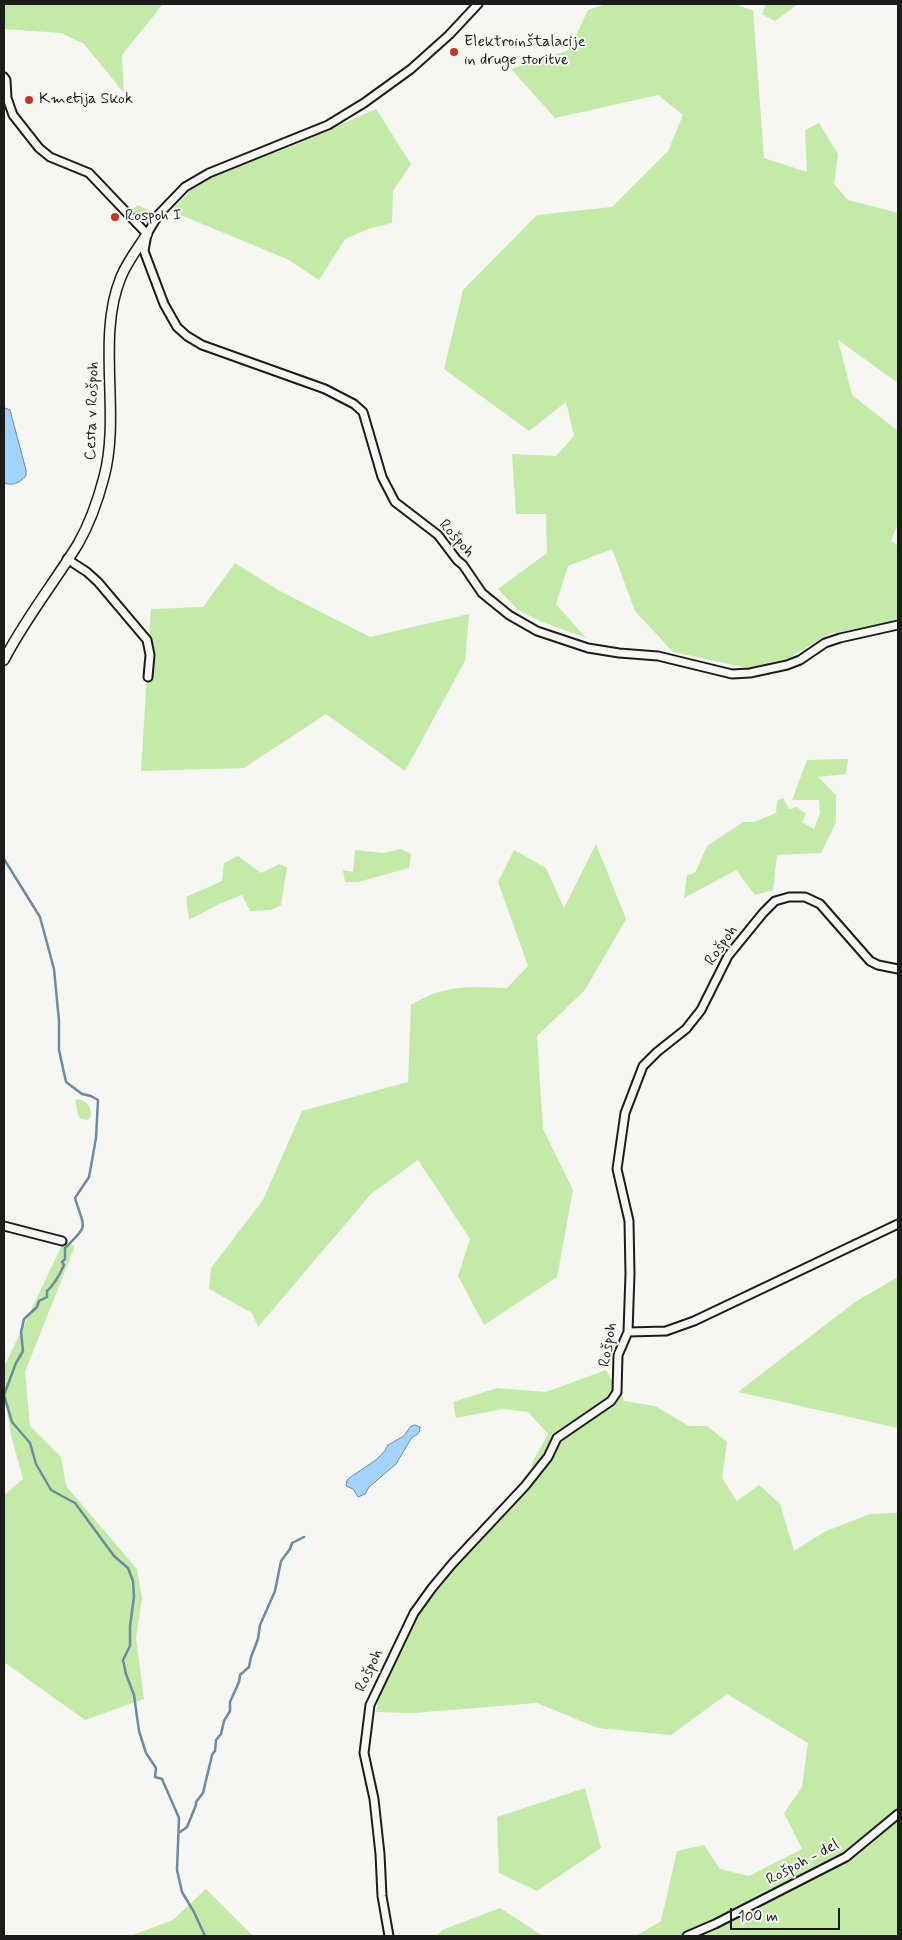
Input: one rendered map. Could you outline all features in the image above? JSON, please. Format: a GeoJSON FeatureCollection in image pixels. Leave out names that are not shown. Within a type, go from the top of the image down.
{"type":"FeatureCollection","features":[{"type":"Feature","properties":{"kind":"street"},"geometry":{"type":"LineString","coordinates":[[4,78],[6,80],[7,98],[13,115],[39,148],[50,157],[89,173],[147,234],[159,214],[185,187],[209,173],[328,125],[348,114],[411,70],[449,35],[478,4]]}},
{"type":"Feature","properties":{"kind":"street","name":"Cesta v Rošpoh"},"geometry":{"type":"LineString","coordinates":[[4,660],[26,620],[77,545],[93,512],[105,474],[109,442],[110,334],[114,302],[121,276],[147,234]]}},
{"type":"Feature","properties":{"kind":"street","name":"Rošpoh"},"geometry":{"type":"LineString","coordinates":[[147,234],[144,251],[164,304],[177,327],[202,345],[325,389],[354,404],[363,412],[382,477],[395,502],[438,535],[482,594],[509,615],[537,631],[588,648],[618,653],[658,656],[732,674],[757,672],[788,666],[825,643],[898,625]]}},
{"type":"Feature","properties":{"kind":"street"},"geometry":{"type":"LineString","coordinates":[[67,559],[98,582],[147,640],[150,655],[148,677]]}},
{"type":"Feature","properties":{"kind":"street","name":"Rošpoh"},"geometry":{"type":"LineString","coordinates":[[388,1936],[382,1896],[374,1799],[364,1753],[370,1705],[414,1613],[432,1588],[525,1486],[548,1457],[557,1438],[611,1401],[617,1392],[618,1355],[628,1332],[631,1236],[627,1206],[616,1169],[625,1113],[643,1066],[686,1029],[701,1010],[728,956],[775,901],[789,897],[805,897],[820,904],[870,961],[878,965],[898,969]]}},
{"type":"Feature","properties":{"kind":"street"},"geometry":{"type":"LineString","coordinates":[[628,1332],[666,1331],[694,1322],[898,1224]]}},
{"type":"Feature","properties":{"kind":"street"},"geometry":{"type":"LineString","coordinates":[[4,1226],[62,1241]]}},
{"type":"Feature","properties":{"kind":"street","name":"Rošpoh - del"},"geometry":{"type":"LineString","coordinates":[[687,1936],[723,1920],[846,1857],[898,1814]]}},
{"type":"Feature","properties":{"kind":"green space"},"geometry":{"type":"Polygon","coordinates":[[[4,4],[163,4],[122,55],[124,93],[84,44],[61,33],[4,29],[4,4]]]}},
{"type":"Feature","properties":{"kind":"green space"},"geometry":{"type":"Polygon","coordinates":[[[606,4],[733,4],[753,10],[764,158],[807,172],[805,130],[819,123],[838,154],[834,184],[848,200],[898,213],[898,383],[838,340],[852,395],[898,431],[898,523],[891,541],[898,546],[898,621],[829,634],[789,658],[748,668],[673,652],[635,611],[612,549],[568,566],[556,604],[586,638],[540,621],[518,610],[498,589],[547,553],[546,514],[516,514],[512,454],[556,456],[574,436],[566,402],[529,431],[444,369],[463,290],[537,215],[612,207],[668,151],[683,115],[658,95],[555,118],[511,69],[569,50],[588,10],[606,4]]]}},
{"type":"Feature","properties":{"kind":"green space"},"geometry":{"type":"Polygon","coordinates":[[[766,4],[798,4],[775,21],[762,14],[766,4]]]}},
{"type":"Feature","properties":{"kind":"green space"},"geometry":{"type":"Polygon","coordinates":[[[376,109],[411,164],[393,191],[392,223],[371,228],[345,239],[319,280],[289,260],[171,211],[189,192],[212,177],[297,144],[376,109]]]}},
{"type":"Feature","properties":{"kind":"green space"},"geometry":{"type":"Polygon","coordinates":[[[138,205],[146,209],[151,217],[149,222],[142,222],[135,216],[133,209],[138,205]]]}},
{"type":"Feature","properties":{"kind":"green space"},"geometry":{"type":"Polygon","coordinates":[[[235,563],[278,590],[370,637],[469,614],[465,661],[405,771],[326,714],[244,768],[141,771],[151,609],[203,607],[235,563]]]}},
{"type":"Feature","properties":{"kind":"green space"},"geometry":{"type":"Polygon","coordinates":[[[848,759],[846,774],[818,777],[836,795],[836,822],[821,853],[777,855],[773,890],[755,895],[736,870],[684,898],[687,875],[695,873],[707,846],[743,822],[754,822],[776,813],[777,801],[783,798],[789,809],[797,807],[806,814],[802,822],[814,829],[820,813],[819,800],[792,800],[807,760],[848,759]]]}},
{"type":"Feature","properties":{"kind":"green space"},"geometry":{"type":"Polygon","coordinates":[[[596,844],[626,919],[585,990],[537,1036],[543,1129],[573,1190],[557,1277],[484,1325],[458,1276],[470,1239],[418,1160],[371,1194],[258,1327],[252,1313],[209,1289],[211,1268],[263,1200],[302,1111],[408,1082],[411,1005],[435,993],[457,988],[507,988],[528,966],[498,882],[514,850],[546,868],[564,908],[596,844]]]}},
{"type":"Feature","properties":{"kind":"green space"},"geometry":{"type":"Polygon","coordinates":[[[401,849],[411,854],[409,868],[358,882],[345,882],[343,870],[353,872],[355,850],[384,853],[401,849]]]}},
{"type":"Feature","properties":{"kind":"green space"},"geometry":{"type":"Polygon","coordinates":[[[238,856],[261,873],[279,864],[287,867],[281,905],[271,910],[250,911],[242,895],[219,904],[189,920],[186,897],[222,881],[224,863],[238,856]]]}},
{"type":"Feature","properties":{"kind":"green space"},"geometry":{"type":"Polygon","coordinates":[[[78,1099],[87,1103],[90,1107],[91,1117],[88,1120],[81,1119],[78,1115],[75,1100],[78,1099]]]}},
{"type":"Feature","properties":{"kind":"green space"},"geometry":{"type":"Polygon","coordinates":[[[63,1243],[75,1246],[25,1372],[30,1426],[61,1457],[66,1486],[137,1569],[142,1598],[136,1638],[144,1699],[85,1720],[4,1662],[4,1495],[23,1479],[11,1435],[4,1394],[4,1367],[63,1243]]]}},
{"type":"Feature","properties":{"kind":"green space"},"geometry":{"type":"Polygon","coordinates":[[[898,1277],[898,1428],[738,1392],[855,1302],[898,1277]]]}},
{"type":"Feature","properties":{"kind":"green space"},"geometry":{"type":"Polygon","coordinates":[[[606,1370],[611,1379],[619,1383],[624,1401],[655,1406],[689,1426],[707,1426],[727,1442],[722,1478],[737,1501],[759,1485],[780,1504],[794,1551],[824,1532],[870,1514],[898,1513],[898,1936],[636,1936],[661,1921],[677,1851],[704,1845],[720,1869],[749,1876],[802,1849],[784,1813],[802,1787],[808,1743],[727,1694],[671,1735],[598,1728],[537,1703],[413,1713],[376,1712],[380,1688],[417,1614],[490,1524],[533,1484],[532,1463],[548,1434],[528,1412],[503,1409],[456,1418],[453,1402],[497,1388],[546,1392],[606,1370]]]}},
{"type":"Feature","properties":{"kind":"green space"},"geometry":{"type":"Polygon","coordinates":[[[585,1788],[601,1848],[537,1891],[499,1873],[497,1817],[585,1788]]]}},
{"type":"Feature","properties":{"kind":"green space"},"geometry":{"type":"Polygon","coordinates":[[[206,1889],[253,1936],[130,1936],[173,1920],[206,1889]]]}},
{"type":"Feature","properties":{"kind":"green space"},"geometry":{"type":"Polygon","coordinates":[[[500,1908],[543,1936],[437,1936],[442,1930],[500,1908]]]}},
{"type":"Feature","properties":{"kind":"water"},"geometry":{"type":"Polygon","coordinates":[[[5,408],[10,410],[26,470],[26,476],[13,484],[4,483],[5,408]]]}},
{"type":"Feature","properties":{"kind":"water"},"geometry":{"type":"Polygon","coordinates":[[[415,1425],[420,1427],[418,1434],[412,1437],[396,1464],[369,1487],[365,1494],[358,1497],[353,1489],[346,1486],[347,1480],[376,1460],[388,1445],[404,1436],[410,1427],[415,1425]]]}},
{"type":"Feature","properties":{"kind":"waterway"},"geometry":{"type":"LineString","coordinates":[[4,859],[40,917],[54,969],[59,1021],[59,1050],[66,1082],[82,1094],[98,1100],[96,1138],[89,1177],[75,1198],[82,1221],[82,1230],[65,1248],[65,1259],[62,1262],[64,1265],[57,1279],[47,1291],[47,1297],[39,1301],[37,1307],[24,1319],[21,1332],[23,1351],[16,1363],[4,1395],[12,1422],[30,1443],[36,1464],[51,1490],[75,1503],[114,1556],[128,1568],[133,1581],[134,1597],[130,1626],[130,1646],[123,1660],[134,1695],[139,1731],[146,1753],[156,1768],[155,1777],[162,1779],[179,1818],[177,1870],[182,1892],[205,1936]]}},
{"type":"Feature","properties":{"kind":"waterway"},"geometry":{"type":"LineString","coordinates":[[180,1832],[187,1827],[196,1802],[203,1793],[212,1755],[215,1751],[216,1740],[221,1734],[224,1721],[230,1711],[230,1702],[240,1675],[249,1667],[258,1639],[260,1625],[275,1591],[281,1561],[292,1543],[304,1537]]}},
{"type":"Feature","properties":{"kind":"place","name":"Elektroinštalacije in druge storitve"},"geometry":{"type":"Point","coordinates":[454,52]}},
{"type":"Feature","properties":{"kind":"place","name":"Kmetija Skok"},"geometry":{"type":"Point","coordinates":[29,100]}},
{"type":"Feature","properties":{"kind":"place","name":"Rospoh I"},"geometry":{"type":"Point","coordinates":[115,217]}}]}
